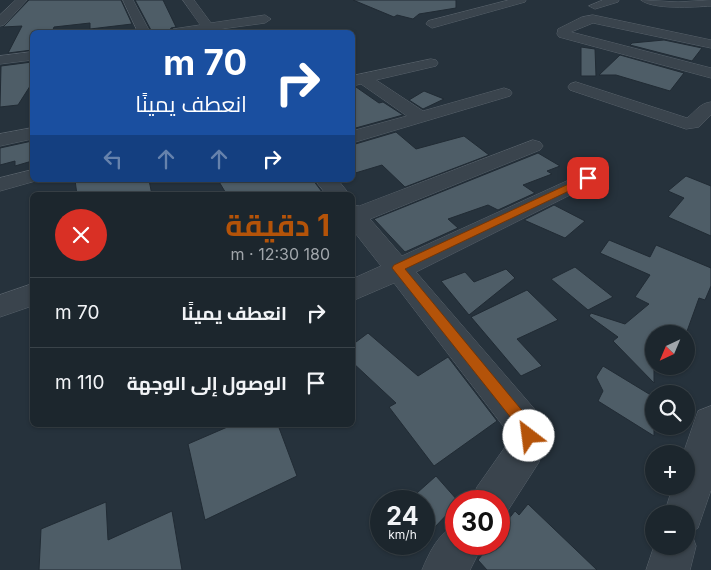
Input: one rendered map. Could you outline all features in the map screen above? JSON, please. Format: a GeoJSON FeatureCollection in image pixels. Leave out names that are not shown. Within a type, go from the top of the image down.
{"type":"FeatureCollection","features":[{"type":"Feature","properties":{"kind":"street"},"geometry":{"type":"LineString","coordinates":[[0,22],[22,0]]}},
{"type":"Feature","properties":{"kind":"street"},"geometry":{"type":"LineString","coordinates":[[128,0],[143,30]]}},
{"type":"Feature","properties":{"kind":"street"},"geometry":{"type":"LineString","coordinates":[[188,0],[208,27]]}},
{"type":"Feature","properties":{"kind":"street"},"geometry":{"type":"LineString","coordinates":[[479,0],[502,5]]}},
{"type":"Feature","properties":{"kind":"street"},"geometry":{"type":"LineString","coordinates":[[432,24],[521,0]]}},
{"type":"Feature","properties":{"kind":"street"},"geometry":{"type":"LineString","coordinates":[[595,6],[614,0]]}},
{"type":"Feature","properties":{"kind":"street"},"geometry":{"type":"LineString","coordinates":[[646,0],[678,5],[711,2]]}},
{"type":"Feature","properties":{"kind":"street"},"geometry":{"type":"LineString","coordinates":[[189,30],[265,19]]}},
{"type":"Feature","properties":{"kind":"street"},"geometry":{"type":"LineString","coordinates":[[711,44],[596,19],[588,19],[562,32],[576,38],[711,73]]}},
{"type":"Feature","properties":{"kind":"street"},"geometry":{"type":"LineString","coordinates":[[0,60],[30,56]]}},
{"type":"Feature","properties":{"kind":"street"},"geometry":{"type":"LineString","coordinates":[[358,80],[431,63]]}},
{"type":"Feature","properties":{"kind":"street"},"geometry":{"type":"LineString","coordinates":[[358,80],[422,118]]}},
{"type":"Feature","properties":{"kind":"street"},"geometry":{"type":"LineString","coordinates":[[576,87],[686,124],[693,123],[710,107]]}},
{"type":"Feature","properties":{"kind":"street"},"geometry":{"type":"LineString","coordinates":[[355,136],[504,94]]}},
{"type":"Feature","properties":{"kind":"street"},"geometry":{"type":"LineString","coordinates":[[0,140],[30,134]]}},
{"type":"Feature","properties":{"kind":"street"},"geometry":{"type":"LineString","coordinates":[[355,193],[533,146]]}},
{"type":"Feature","properties":{"kind":"street"},"geometry":{"type":"LineString","coordinates":[[0,185],[30,177]]}},
{"type":"Feature","properties":{"kind":"street"},"geometry":{"type":"LineString","coordinates":[[355,290],[588,178]]}},
{"type":"Feature","properties":{"kind":"street"},"geometry":{"type":"LineString","coordinates":[[355,219],[398,268],[524,424],[529,436],[526,449],[498,490]]}},
{"type":"Feature","properties":{"kind":"street"},"geometry":{"type":"LineString","coordinates":[[0,306],[30,296]]}},
{"type":"Feature","properties":{"kind":"street"},"geometry":{"type":"LineString","coordinates":[[687,505],[711,423]]}},
{"type":"Feature","properties":{"kind":"street"},"geometry":{"type":"LineString","coordinates":[[444,570],[454,555]]}},
{"type":"Feature","properties":{"kind":"street"},"geometry":{"type":"LineString","coordinates":[[668,570],[672,555]]}},
{"type":"Feature","properties":{"kind":"building"},"geometry":{"type":"Polygon","coordinates":[[[29,0],[121,0],[132,24],[90,29],[90,23],[54,27],[53,30],[30,30],[30,50],[8,53],[22,26],[3,27],[29,0]]]}},
{"type":"Feature","properties":{"kind":"building"},"geometry":{"type":"Polygon","coordinates":[[[135,0],[163,0],[176,27],[170,30],[151,30],[135,0]]]}},
{"type":"Feature","properties":{"kind":"building"},"geometry":{"type":"Polygon","coordinates":[[[353,0],[456,0],[456,8],[419,14],[413,19],[397,15],[394,17],[353,0]]]}},
{"type":"Feature","properties":{"kind":"building"},"geometry":{"type":"Polygon","coordinates":[[[664,40],[702,48],[692,61],[630,45],[632,43],[664,40]]]}},
{"type":"Feature","properties":{"kind":"building"},"geometry":{"type":"Polygon","coordinates":[[[581,47],[595,49],[596,76],[581,76],[581,47]]]}},
{"type":"Feature","properties":{"kind":"building"},"geometry":{"type":"Polygon","coordinates":[[[620,55],[684,73],[670,91],[616,75],[599,75],[620,55]]]}},
{"type":"Feature","properties":{"kind":"building"},"geometry":{"type":"Polygon","coordinates":[[[30,62],[30,86],[18,105],[0,107],[1,66],[30,62]]]}},
{"type":"Feature","properties":{"kind":"building"},"geometry":{"type":"Polygon","coordinates":[[[355,87],[379,103],[383,102],[403,115],[355,128],[355,87]]]}},
{"type":"Feature","properties":{"kind":"building"},"geometry":{"type":"Polygon","coordinates":[[[424,91],[444,99],[423,109],[409,100],[424,91]]]}},
{"type":"Feature","properties":{"kind":"building"},"geometry":{"type":"Polygon","coordinates":[[[396,132],[416,149],[464,136],[489,155],[405,187],[382,165],[355,173],[355,144],[396,132]]]}},
{"type":"Feature","properties":{"kind":"building"},"geometry":{"type":"Polygon","coordinates":[[[30,141],[30,162],[15,166],[15,161],[0,165],[0,148],[30,141]]]}},
{"type":"Feature","properties":{"kind":"building"},"geometry":{"type":"Polygon","coordinates":[[[538,153],[560,166],[547,171],[552,174],[523,185],[535,193],[498,210],[488,205],[448,219],[458,228],[405,252],[374,219],[538,153]]]}},
{"type":"Feature","properties":{"kind":"building"},"geometry":{"type":"Polygon","coordinates":[[[686,176],[711,186],[711,236],[668,217],[684,198],[668,191],[686,176]]]}},
{"type":"Feature","properties":{"kind":"building"},"geometry":{"type":"Polygon","coordinates":[[[75,182],[149,182],[151,192],[77,192],[75,182]]]}},
{"type":"Feature","properties":{"kind":"building"},"geometry":{"type":"Polygon","coordinates":[[[219,182],[314,182],[322,192],[225,192],[219,182]]]}},
{"type":"Feature","properties":{"kind":"building"},"geometry":{"type":"Polygon","coordinates":[[[554,205],[585,221],[565,238],[524,220],[554,205]]]}},
{"type":"Feature","properties":{"kind":"building"},"geometry":{"type":"Polygon","coordinates":[[[609,240],[650,257],[656,245],[711,268],[711,286],[705,300],[699,298],[689,325],[645,325],[645,374],[613,341],[618,337],[589,316],[591,313],[625,324],[649,304],[635,297],[650,275],[600,253],[609,240]]]}},
{"type":"Feature","properties":{"kind":"building"},"geometry":{"type":"Polygon","coordinates":[[[575,267],[613,297],[588,310],[551,279],[575,267]]]}},
{"type":"Feature","properties":{"kind":"building"},"geometry":{"type":"Polygon","coordinates":[[[506,269],[515,278],[469,315],[441,281],[465,272],[474,282],[506,269]]]}},
{"type":"Feature","properties":{"kind":"building"},"geometry":{"type":"Polygon","coordinates":[[[527,290],[558,320],[517,339],[542,366],[521,376],[471,317],[527,290]]]}},
{"type":"Feature","properties":{"kind":"building"},"geometry":{"type":"Polygon","coordinates":[[[368,333],[418,376],[448,357],[497,421],[434,466],[389,407],[396,403],[355,365],[355,343],[368,333]]]}},
{"type":"Feature","properties":{"kind":"building"},"geometry":{"type":"Polygon","coordinates":[[[603,366],[645,392],[645,430],[598,401],[603,391],[596,377],[603,366]]]}},
{"type":"Feature","properties":{"kind":"building"},"geometry":{"type":"Polygon","coordinates":[[[646,375],[654,375],[654,383],[646,375]]]}},
{"type":"Feature","properties":{"kind":"building"},"geometry":{"type":"Polygon","coordinates":[[[227,427],[279,427],[297,476],[205,520],[188,444],[227,427]]]}},
{"type":"Feature","properties":{"kind":"building"},"geometry":{"type":"Polygon","coordinates":[[[436,476],[448,490],[445,490],[445,516],[435,527],[435,490],[420,490],[436,476]]]}},
{"type":"Feature","properties":{"kind":"building"},"geometry":{"type":"Polygon","coordinates":[[[106,502],[108,540],[172,511],[182,570],[39,570],[41,529],[106,502]]]}},
{"type":"Feature","properties":{"kind":"building"},"geometry":{"type":"Polygon","coordinates":[[[528,504],[597,570],[487,570],[478,560],[482,555],[510,555],[510,517],[515,511],[519,515],[528,504]]]}},
{"type":"Feature","properties":{"kind":"route"},"geometry":{"type":"LineString","coordinates":[[529,436],[524,424],[398,268],[588,178]]}}]}
